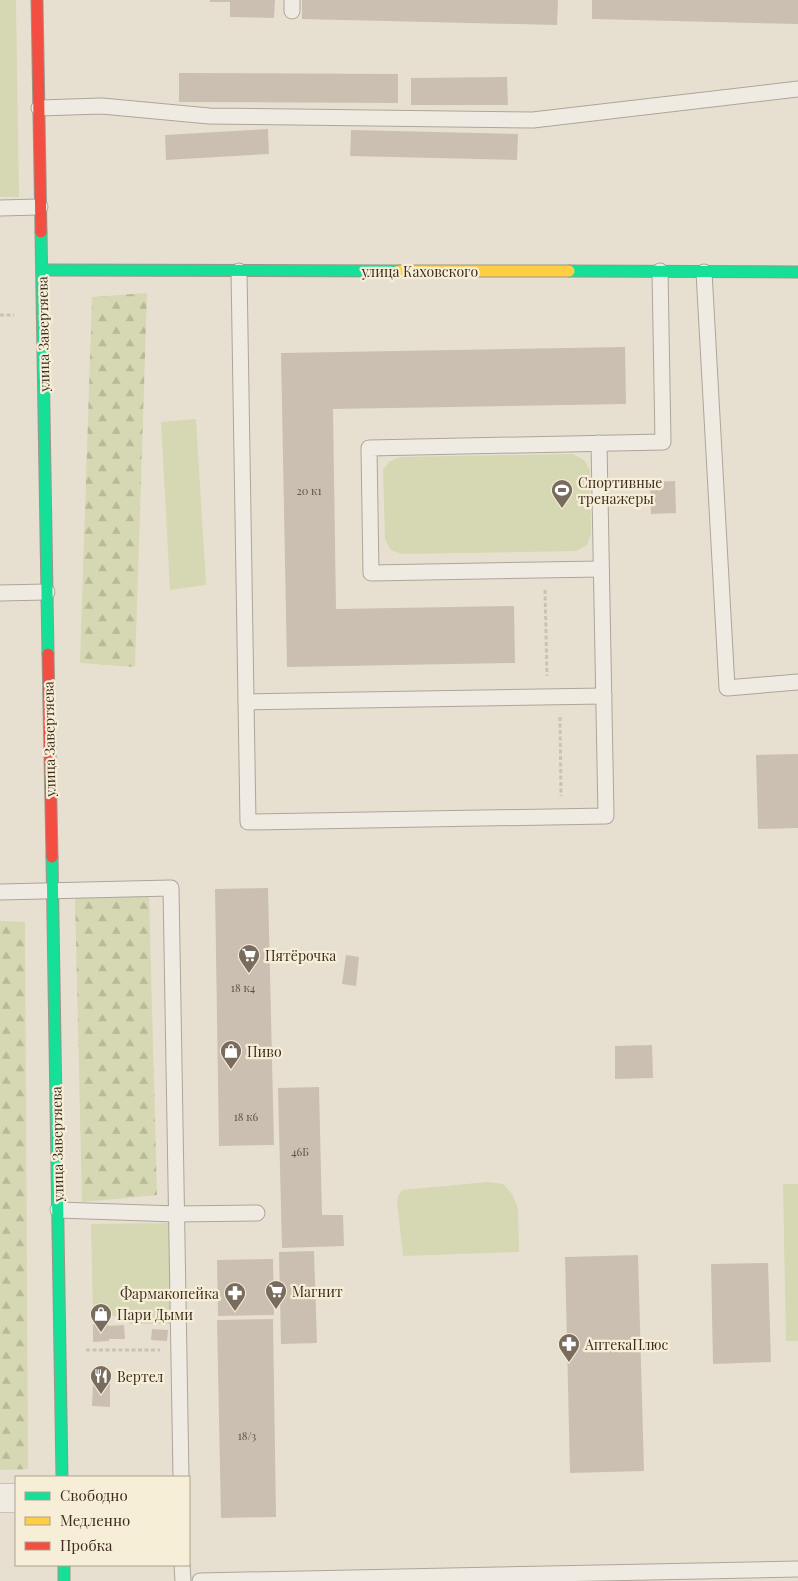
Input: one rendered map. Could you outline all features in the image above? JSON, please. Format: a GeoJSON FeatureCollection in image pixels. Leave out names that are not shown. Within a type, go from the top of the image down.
{"type":"FeatureCollection","features":[{"type":"Feature","properties":{"kind":"main road","name":"улица Завертяева"},"geometry":{"type":"LineString","coordinates":[[37,0],[62,1476]]}},
{"type":"Feature","properties":{"kind":"main road","name":"улица Каховского"},"geometry":{"type":"LineString","coordinates":[[42,270],[798,272]]}},
{"type":"Feature","properties":{"kind":"main road"},"geometry":{"type":"LineString","coordinates":[[64,1566],[64,1581]]}},
{"type":"Feature","properties":{"kind":"street"},"geometry":{"type":"LineString","coordinates":[[0,1498],[15,1498]]}},
{"type":"Feature","properties":{"kind":"lane"},"geometry":{"type":"LineString","coordinates":[[39,108],[102,106],[209,116],[533,120],[798,90]]}},
{"type":"Feature","properties":{"kind":"lane"},"geometry":{"type":"LineString","coordinates":[[0,208],[40,207]]}},
{"type":"Feature","properties":{"kind":"lane"},"geometry":{"type":"LineString","coordinates":[[239,271],[248,822],[606,816],[599,444]]}},
{"type":"Feature","properties":{"kind":"lane"},"geometry":{"type":"LineString","coordinates":[[601,569],[371,573],[369,448],[662,442],[660,272]]}},
{"type":"Feature","properties":{"kind":"lane"},"geometry":{"type":"LineString","coordinates":[[704,272],[727,688],[798,682]]}},
{"type":"Feature","properties":{"kind":"lane"},"geometry":{"type":"LineString","coordinates":[[0,593],[47,592]]}},
{"type":"Feature","properties":{"kind":"lane"},"geometry":{"type":"LineString","coordinates":[[246,702],[604,696]]}},
{"type":"Feature","properties":{"kind":"lane"},"geometry":{"type":"LineString","coordinates":[[0,892],[170,888],[181,1476]]}},
{"type":"Feature","properties":{"kind":"lane"},"geometry":{"type":"LineString","coordinates":[[58,1210],[176,1214],[257,1213]]}},
{"type":"Feature","properties":{"kind":"lane"},"geometry":{"type":"LineString","coordinates":[[182,1566],[183,1581]]}},
{"type":"Feature","properties":{"kind":"lane"},"geometry":{"type":"LineString","coordinates":[[200,1581],[798,1569]]}},
{"type":"Feature","properties":{"kind":"path"},"geometry":{"type":"LineString","coordinates":[[0,315],[14,315]]}},
{"type":"Feature","properties":{"kind":"path"},"geometry":{"type":"LineString","coordinates":[[545,570],[562,816]]}},
{"type":"Feature","properties":{"kind":"path"},"geometry":{"type":"LineString","coordinates":[[83,1350],[178,1350]]}},
{"type":"Feature","properties":{"kind":"green space"},"geometry":{"type":"Polygon","coordinates":[[[0,0],[16,0],[19,197],[0,197],[0,0]]]}},
{"type":"Feature","properties":{"kind":"green space"},"geometry":{"type":"Polygon","coordinates":[[[147,293],[135,667],[80,663],[92,297],[147,293]]]}},
{"type":"Feature","properties":{"kind":"green space"},"geometry":{"type":"Polygon","coordinates":[[[196,419],[206,585],[170,590],[161,422],[196,419]]]}},
{"type":"Feature","properties":{"kind":"green space"},"geometry":{"type":"Polygon","coordinates":[[[573,454],[584,460],[590,470],[591,534],[587,545],[576,551],[402,554],[391,550],[385,540],[383,470],[389,462],[400,457],[573,454]]]}},
{"type":"Feature","properties":{"kind":"green space"},"geometry":{"type":"Polygon","coordinates":[[[149,895],[157,1195],[82,1202],[75,896],[149,895]]]}},
{"type":"Feature","properties":{"kind":"green space"},"geometry":{"type":"Polygon","coordinates":[[[0,921],[25,922],[28,1469],[0,1470],[0,921]]]}},
{"type":"Feature","properties":{"kind":"green space"},"geometry":{"type":"Polygon","coordinates":[[[488,1182],[503,1184],[513,1195],[518,1209],[519,1252],[403,1256],[397,1202],[402,1190],[488,1182]]]}},
{"type":"Feature","properties":{"kind":"green space"},"geometry":{"type":"Polygon","coordinates":[[[783,1184],[798,1184],[798,1341],[786,1341],[783,1184]]]}},
{"type":"Feature","properties":{"kind":"green space"},"geometry":{"type":"Polygon","coordinates":[[[172,1223],[174,1324],[129,1324],[128,1316],[93,1316],[91,1224],[172,1223]]]}},
{"type":"Feature","properties":{"kind":"building"},"geometry":{"type":"Polygon","coordinates":[[[210,0],[275,0],[274,18],[230,17],[230,2],[210,2],[210,0]]]}},
{"type":"Feature","properties":{"kind":"building"},"geometry":{"type":"Polygon","coordinates":[[[302,0],[558,0],[557,25],[302,19],[302,0]]]}},
{"type":"Feature","properties":{"kind":"building"},"geometry":{"type":"Polygon","coordinates":[[[592,0],[798,0],[798,24],[592,19],[592,0]]]}},
{"type":"Feature","properties":{"kind":"building"},"geometry":{"type":"Polygon","coordinates":[[[179,73],[398,74],[398,103],[179,102],[179,73]]]}},
{"type":"Feature","properties":{"kind":"building"},"geometry":{"type":"Polygon","coordinates":[[[507,77],[508,105],[411,105],[411,78],[507,77]]]}},
{"type":"Feature","properties":{"kind":"building"},"geometry":{"type":"Polygon","coordinates":[[[268,129],[269,154],[166,160],[165,135],[268,129]]]}},
{"type":"Feature","properties":{"kind":"building"},"geometry":{"type":"Polygon","coordinates":[[[351,130],[518,134],[517,160],[350,156],[351,130]]]}},
{"type":"Feature","properties":{"kind":"building"},"geometry":{"type":"Polygon","coordinates":[[[625,347],[626,404],[333,409],[336,609],[514,606],[515,663],[287,667],[281,353],[625,347]]]}},
{"type":"Feature","properties":{"kind":"building"},"geometry":{"type":"Polygon","coordinates":[[[675,481],[676,513],[651,514],[650,482],[675,481]]]}},
{"type":"Feature","properties":{"kind":"building"},"geometry":{"type":"Polygon","coordinates":[[[798,754],[798,828],[758,829],[756,755],[798,754]]]}},
{"type":"Feature","properties":{"kind":"building"},"geometry":{"type":"Polygon","coordinates":[[[268,888],[274,1145],[219,1146],[215,889],[268,888]]]}},
{"type":"Feature","properties":{"kind":"building"},"geometry":{"type":"Polygon","coordinates":[[[346,955],[359,957],[356,986],[342,984],[346,955]]]}},
{"type":"Feature","properties":{"kind":"building"},"geometry":{"type":"Polygon","coordinates":[[[652,1045],[653,1078],[615,1079],[615,1046],[652,1045]]]}},
{"type":"Feature","properties":{"kind":"building"},"geometry":{"type":"Polygon","coordinates":[[[319,1087],[322,1215],[343,1215],[344,1246],[282,1248],[278,1088],[319,1087]]]}},
{"type":"Feature","properties":{"kind":"building"},"geometry":{"type":"Polygon","coordinates":[[[314,1251],[317,1343],[281,1344],[279,1252],[314,1251]]]}},
{"type":"Feature","properties":{"kind":"building"},"geometry":{"type":"Polygon","coordinates":[[[638,1255],[644,1471],[570,1473],[565,1257],[638,1255]]]}},
{"type":"Feature","properties":{"kind":"building"},"geometry":{"type":"Polygon","coordinates":[[[273,1259],[274,1315],[218,1316],[217,1260],[273,1259]]]}},
{"type":"Feature","properties":{"kind":"building"},"geometry":{"type":"Polygon","coordinates":[[[768,1263],[771,1362],[713,1364],[711,1264],[768,1263]]]}},
{"type":"Feature","properties":{"kind":"building"},"geometry":{"type":"Polygon","coordinates":[[[273,1319],[276,1517],[221,1518],[217,1320],[273,1319]]]}},
{"type":"Feature","properties":{"kind":"building"},"geometry":{"type":"Polygon","coordinates":[[[93,1324],[108,1324],[108,1326],[124,1325],[125,1339],[93,1342],[93,1324]]]}},
{"type":"Feature","properties":{"kind":"building"},"geometry":{"type":"Polygon","coordinates":[[[152,1329],[168,1330],[167,1341],[151,1340],[152,1329]]]}},
{"type":"Feature","properties":{"kind":"building","name":"Вертел"},"geometry":{"type":"Polygon","coordinates":[[[93,1383],[110,1383],[110,1407],[92,1406],[93,1383]]]}},
{"type":"Feature","properties":{"kind":"traffic: fast"},"geometry":{"type":"LineString","coordinates":[[41,232],[48,654]]}},
{"type":"Feature","properties":{"kind":"traffic: fast"},"geometry":{"type":"LineString","coordinates":[[42,270],[399,271]]}},
{"type":"Feature","properties":{"kind":"traffic: fast"},"geometry":{"type":"LineString","coordinates":[[569,271],[798,272]]}},
{"type":"Feature","properties":{"kind":"traffic: fast"},"geometry":{"type":"LineString","coordinates":[[52,857],[62,1476]]}},
{"type":"Feature","properties":{"kind":"traffic: fast"},"geometry":{"type":"LineString","coordinates":[[64,1566],[64,1581]]}},
{"type":"Feature","properties":{"kind":"traffic: slow"},"geometry":{"type":"LineString","coordinates":[[399,271],[569,271]]}},
{"type":"Feature","properties":{"kind":"traffic: jam"},"geometry":{"type":"LineString","coordinates":[[37,0],[41,232]]}},
{"type":"Feature","properties":{"kind":"traffic: jam"},"geometry":{"type":"LineString","coordinates":[[48,654],[52,857]]}},
{"type":"Feature","properties":{"kind":"place","name":"Спортивные тренажеры"},"geometry":{"type":"Point","coordinates":[562,509]}},
{"type":"Feature","properties":{"kind":"place","name":"Пятёрочка"},"geometry":{"type":"Point","coordinates":[249,974]}},
{"type":"Feature","properties":{"kind":"place","name":"Пиво"},"geometry":{"type":"Point","coordinates":[231,1070]}},
{"type":"Feature","properties":{"kind":"place","name":"Магнит"},"geometry":{"type":"Point","coordinates":[276,1310]}},
{"type":"Feature","properties":{"kind":"place","name":"Фармакопейка"},"geometry":{"type":"Point","coordinates":[235,1312]}},
{"type":"Feature","properties":{"kind":"place","name":"Пари Дыми"},"geometry":{"type":"Point","coordinates":[101,1333]}},
{"type":"Feature","properties":{"kind":"place","name":"АптекаПлюс"},"geometry":{"type":"Point","coordinates":[569,1363]}},
{"type":"Feature","properties":{"kind":"place","name":"Вертел"},"geometry":{"type":"Point","coordinates":[101,1395]}}]}
